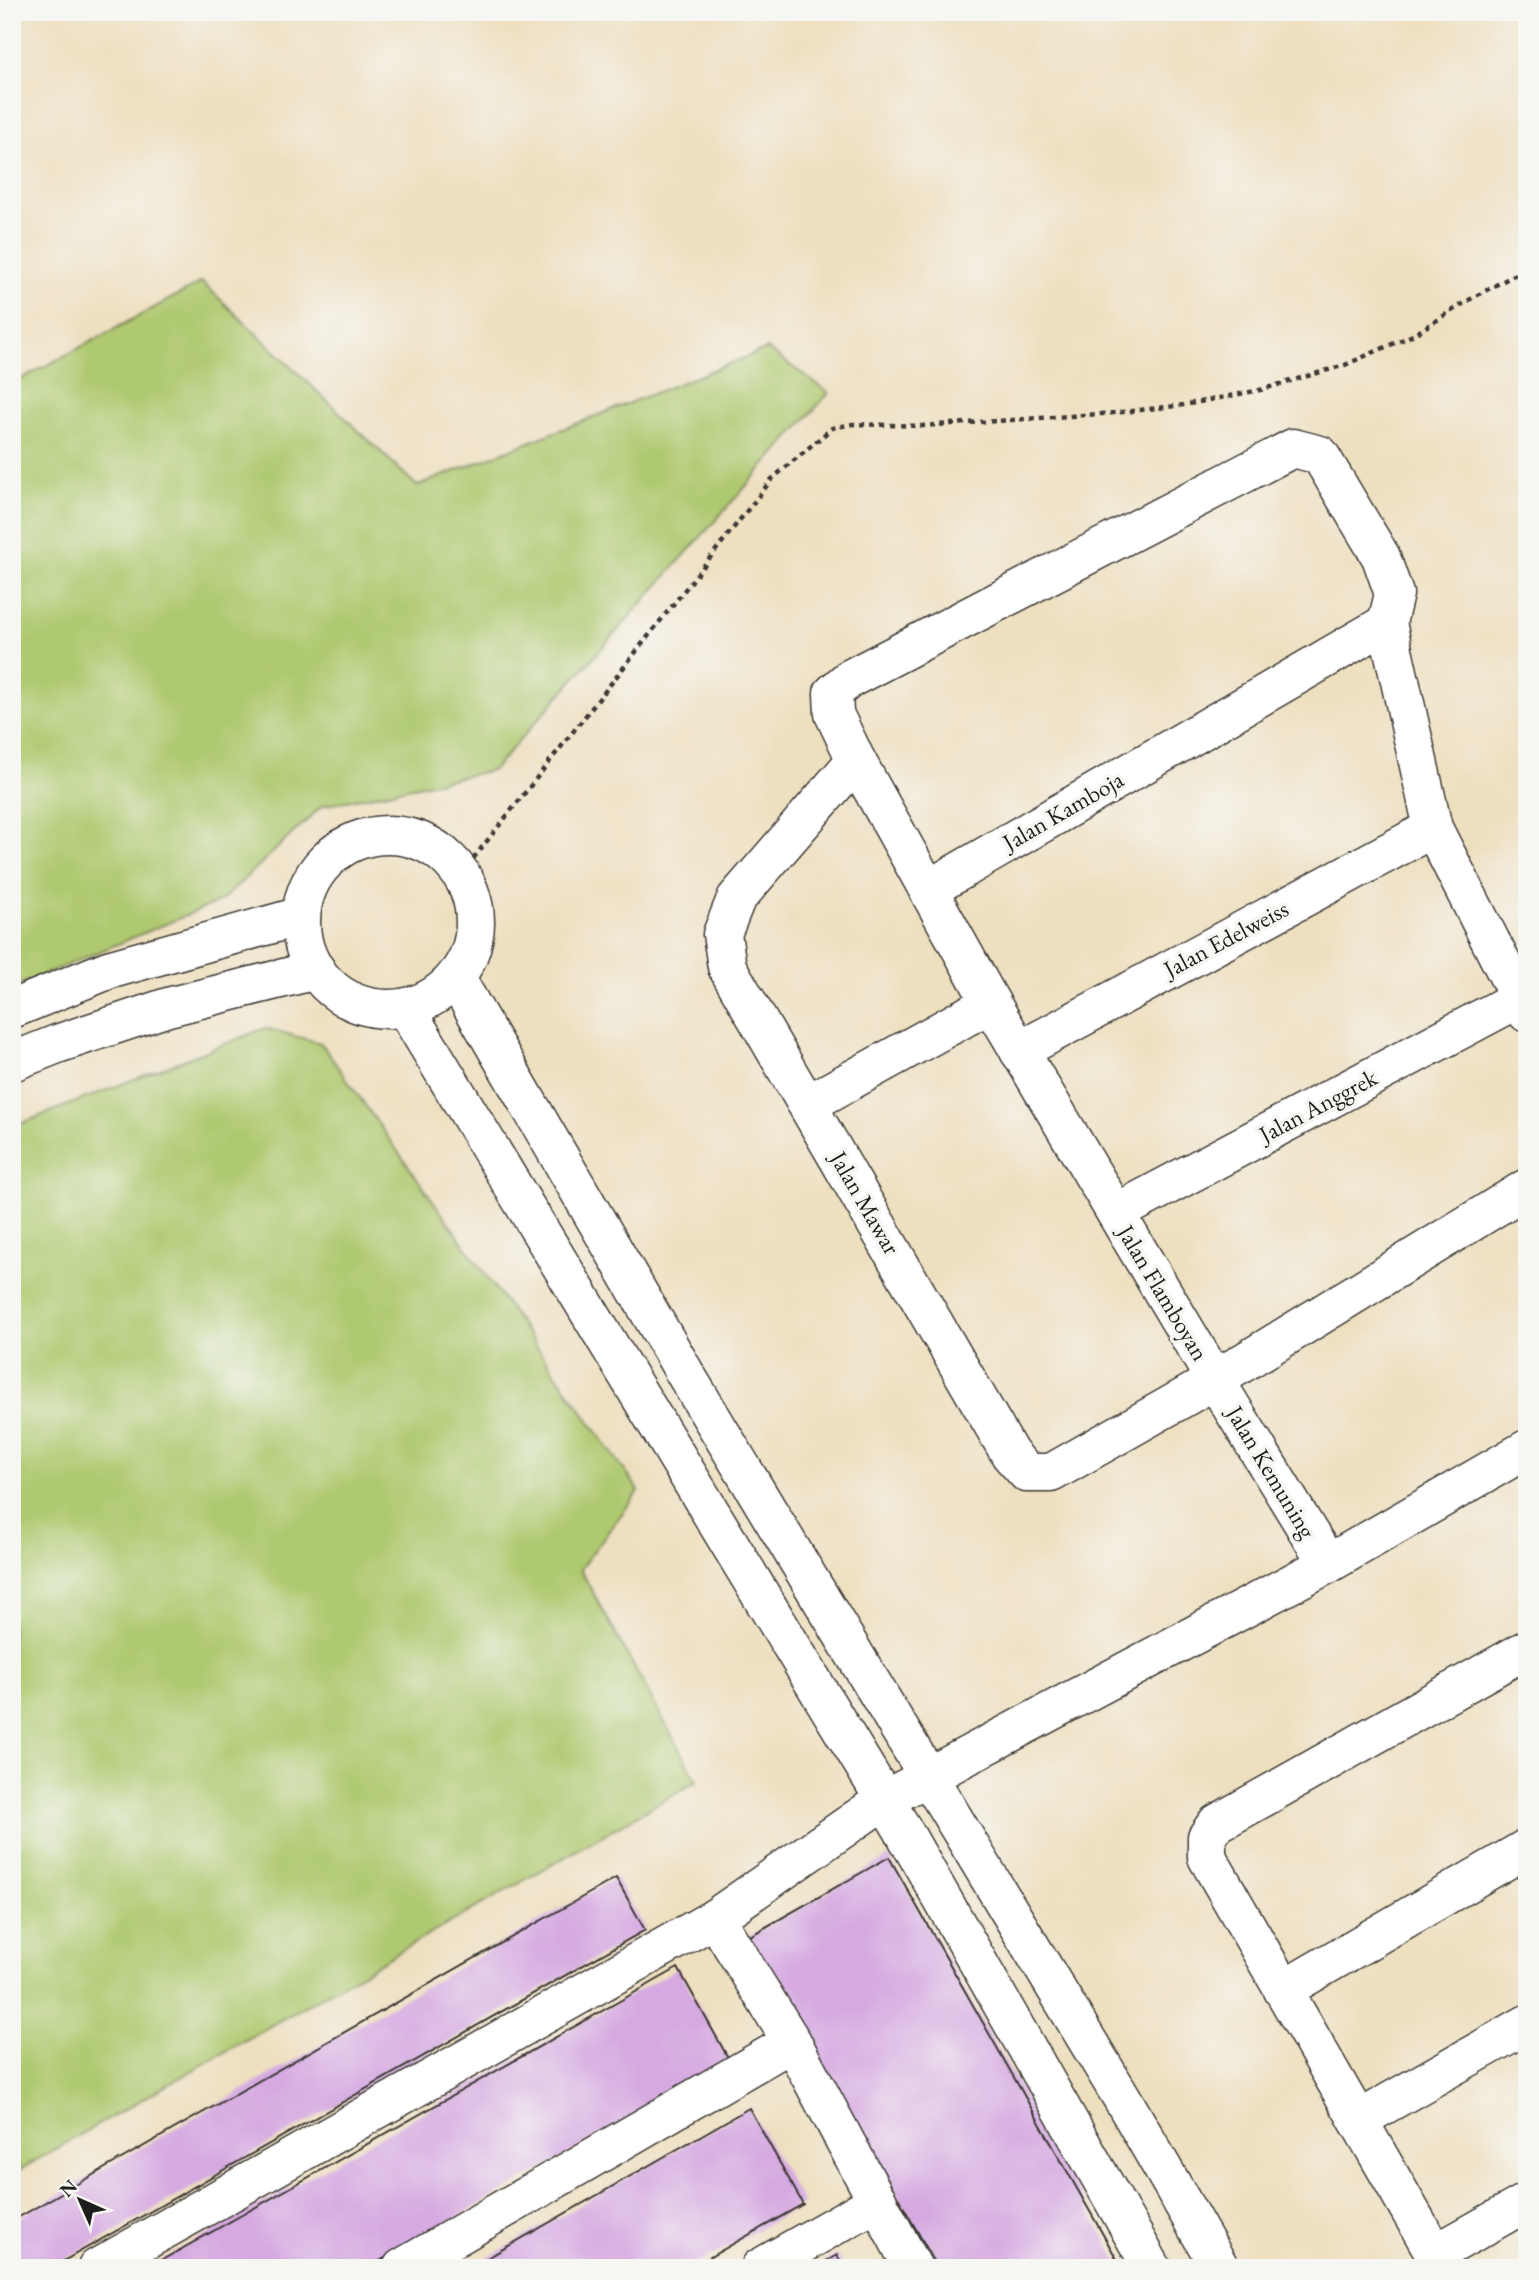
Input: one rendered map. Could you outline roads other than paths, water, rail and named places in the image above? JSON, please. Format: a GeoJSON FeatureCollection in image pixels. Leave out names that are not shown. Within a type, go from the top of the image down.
{"type":"FeatureCollection","features":[{"type":"Feature","properties":{"kind":"street"},"geometry":{"type":"LineString","coordinates":[[929,889],[856,760],[834,715],[833,693],[849,679],[1293,448],[1320,455],[1381,557],[1394,594],[1387,623],[1433,828],[1523,1005]]}},
{"type":"Feature","properties":{"kind":"street","name":"Jalan Kamboja"},"geometry":{"type":"LineString","coordinates":[[929,889],[1387,623]]}},
{"type":"Feature","properties":{"kind":"street","name":"Jalan Mawar"},"geometry":{"type":"LineString","coordinates":[[856,760],[736,898],[723,934],[727,967],[1010,1454],[1027,1473],[1051,1473],[1215,1380]]}},
{"type":"Feature","properties":{"kind":"street","name":"Jalan Edelweiss"},"geometry":{"type":"LineString","coordinates":[[1019,1051],[1433,828]]}},
{"type":"Feature","properties":{"kind":"street"},"geometry":{"type":"LineString","coordinates":[[395,834],[417,838],[455,863],[467,883],[474,904],[476,927],[471,949],[461,970],[446,987],[427,1000],[405,1007],[382,1009],[360,1005],[339,995],[322,980],[310,960],[303,939],[301,916],[305,893],[316,873],[331,856],[350,843],[372,836],[395,834]]}},
{"type":"Feature","properties":{"kind":"street","name":"Jalan Flamboyan"},"geometry":{"type":"LineString","coordinates":[[929,889],[991,1003],[1215,1380],[1527,1188]]}},
{"type":"Feature","properties":{"kind":"street"},"geometry":{"type":"LineString","coordinates":[[12,1009],[108,970],[301,916]]}},
{"type":"Feature","properties":{"kind":"street"},"geometry":{"type":"LineString","coordinates":[[12,1062],[168,1007],[316,970]]}},
{"type":"Feature","properties":{"kind":"street"},"geometry":{"type":"LineString","coordinates":[[455,977],[686,1375],[1125,2103],[1220,2268]]}},
{"type":"Feature","properties":{"kind":"street"},"geometry":{"type":"LineString","coordinates":[[808,1104],[991,1003]]}},
{"type":"Feature","properties":{"kind":"street","name":"Jalan Anggrek"},"geometry":{"type":"LineString","coordinates":[[1116,1213],[1523,1005]]}},
{"type":"Feature","properties":{"kind":"street"},"geometry":{"type":"LineString","coordinates":[[405,1007],[884,1800],[1152,2268]]}},
{"type":"Feature","properties":{"kind":"street","name":"Jalan Kemuning"},"geometry":{"type":"LineString","coordinates":[[1215,1380],[1328,1564]]}},
{"type":"Feature","properties":{"kind":"street"},"geometry":{"type":"LineString","coordinates":[[97,2268],[715,1918],[884,1800],[1328,1564],[1527,1448]]}},
{"type":"Feature","properties":{"kind":"street"},"geometry":{"type":"LineString","coordinates":[[1527,1649],[1216,1824],[1206,1837],[1206,1857],[1439,2261],[1527,2202]]}},
{"type":"Feature","properties":{"kind":"street"},"geometry":{"type":"LineString","coordinates":[[1283,1990],[1527,1849]]}},
{"type":"Feature","properties":{"kind":"street"},"geometry":{"type":"LineString","coordinates":[[715,1918],[792,2042],[913,2268]]}},
{"type":"Feature","properties":{"kind":"street"},"geometry":{"type":"LineString","coordinates":[[1358,2120],[1527,2024]]}},
{"type":"Feature","properties":{"kind":"street"},"geometry":{"type":"LineString","coordinates":[[402,2268],[792,2042]]}},
{"type":"Feature","properties":{"kind":"street"},"geometry":{"type":"LineString","coordinates":[[760,2268],[878,2201]]}}]}
